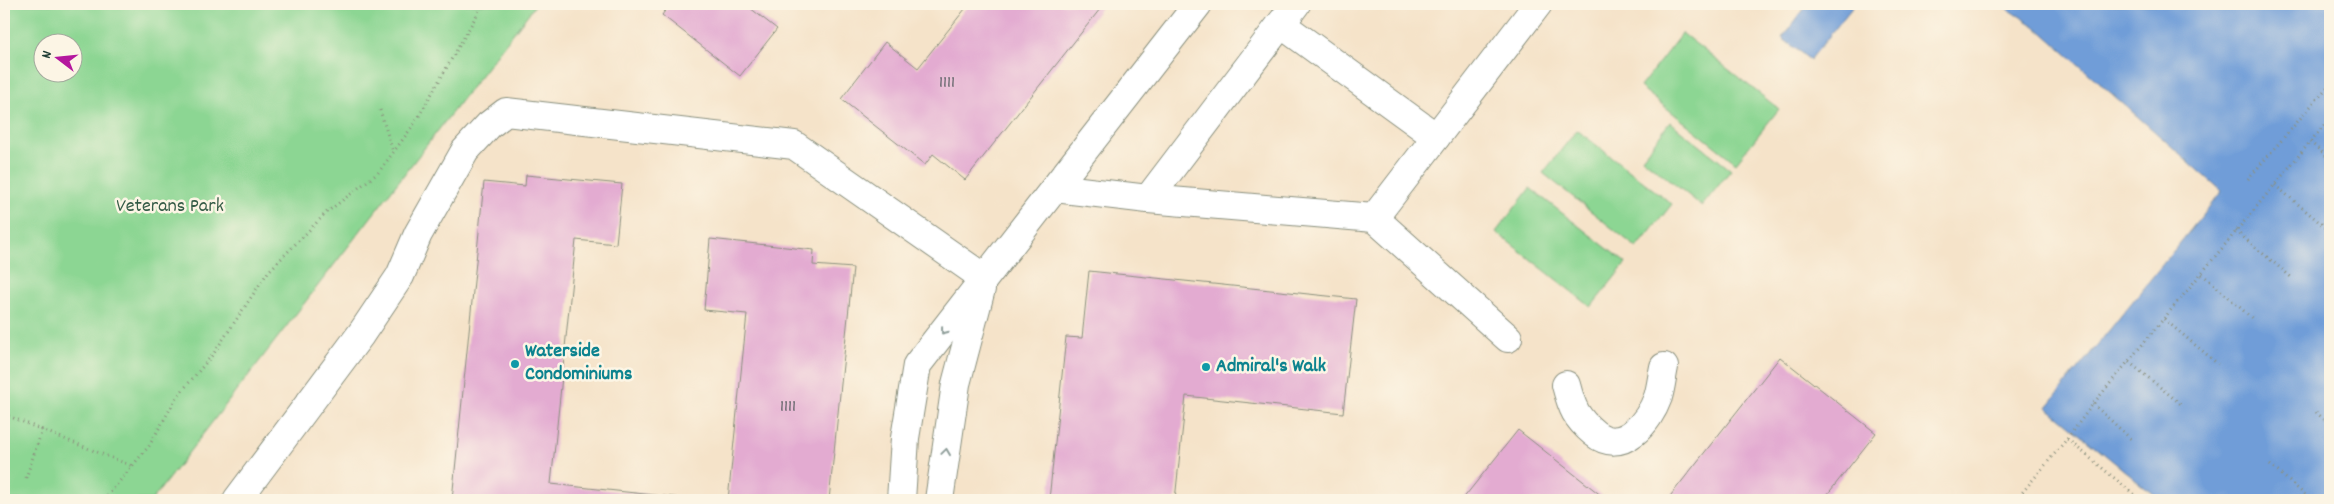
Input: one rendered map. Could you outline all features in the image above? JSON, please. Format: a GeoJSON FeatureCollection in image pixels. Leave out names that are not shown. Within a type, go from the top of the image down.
{"type":"FeatureCollection","features":[{"type":"Feature","properties":{"kind":"lane"},"geometry":{"type":"LineString","coordinates":[[901,500],[905,438],[917,365],[1198,4]]}},
{"type":"Feature","properties":{"kind":"lane"},"geometry":{"type":"LineString","coordinates":[[1374,218],[1538,4]]}},
{"type":"Feature","properties":{"kind":"lane"},"geometry":{"type":"LineString","coordinates":[[1148,199],[1289,14],[1436,137]]}},
{"type":"Feature","properties":{"kind":"lane"},"geometry":{"type":"LineString","coordinates":[[237,500],[361,334],[400,276],[418,234],[465,151],[489,125],[506,112],[794,145],[984,278]]}},
{"type":"Feature","properties":{"kind":"lane"},"geometry":{"type":"LineString","coordinates":[[1055,188],[1148,199],[1374,218],[1508,338]]}},
{"type":"Feature","properties":{"kind":"lane"},"geometry":{"type":"LineString","coordinates":[[939,500],[956,384],[984,278]]}},
{"type":"Feature","properties":{"kind":"lane"},"geometry":{"type":"LineString","coordinates":[[1566,385],[1572,409],[1584,425],[1600,438],[1615,442],[1628,438],[1642,425],[1658,398],[1664,366]]}},
{"type":"Feature","properties":{"kind":"path"},"geometry":{"type":"LineString","coordinates":[[478,4],[479,10]]}},
{"type":"Feature","properties":{"kind":"path"},"geometry":{"type":"LineString","coordinates":[[104,500],[149,446],[176,397],[214,353],[268,272],[327,212],[378,173],[415,123],[483,4]]}},
{"type":"Feature","properties":{"kind":"path"},"geometry":{"type":"LineString","coordinates":[[2248,179],[2330,84]]}},
{"type":"Feature","properties":{"kind":"path"},"geometry":{"type":"LineString","coordinates":[[380,110],[393,153]]}},
{"type":"Feature","properties":{"kind":"path"},"geometry":{"type":"LineString","coordinates":[[2016,500],[2330,118]]}},
{"type":"Feature","properties":{"kind":"path"},"geometry":{"type":"LineString","coordinates":[[2310,142],[2330,159]]}},
{"type":"Feature","properties":{"kind":"path"},"geometry":{"type":"LineString","coordinates":[[2275,185],[2330,231]]}},
{"type":"Feature","properties":{"kind":"path"},"geometry":{"type":"LineString","coordinates":[[2236,231],[2291,277]]}},
{"type":"Feature","properties":{"kind":"path"},"geometry":{"type":"LineString","coordinates":[[2202,274],[2254,320]]}},
{"type":"Feature","properties":{"kind":"path"},"geometry":{"type":"LineString","coordinates":[[2164,319],[2218,364]]}},
{"type":"Feature","properties":{"kind":"path"},"geometry":{"type":"LineString","coordinates":[[2129,362],[2182,405]]}},
{"type":"Feature","properties":{"kind":"path"},"geometry":{"type":"LineString","coordinates":[[2093,404],[2132,438]]}},
{"type":"Feature","properties":{"kind":"path"},"geometry":{"type":"LineString","coordinates":[[2316,412],[2330,425]]}},
{"type":"Feature","properties":{"kind":"path"},"geometry":{"type":"LineString","coordinates":[[4,414],[132,466]]}},
{"type":"Feature","properties":{"kind":"path"},"geometry":{"type":"LineString","coordinates":[[26,478],[42,430]]}},
{"type":"Feature","properties":{"kind":"path"},"geometry":{"type":"LineString","coordinates":[[2067,439],[2141,500]]}},
{"type":"Feature","properties":{"kind":"path"},"geometry":{"type":"LineString","coordinates":[[2270,465],[2311,500]]}},
{"type":"Feature","properties":{"kind":"green space","name":"Veterans Park"},"geometry":{"type":"Polygon","coordinates":[[[4,4],[536,4],[152,500],[4,500],[4,4]]]}},
{"type":"Feature","properties":{"kind":"green space"},"geometry":{"type":"Polygon","coordinates":[[[1682,33],[1779,109],[1736,163],[1640,87],[1682,33]]]}},
{"type":"Feature","properties":{"kind":"green space"},"geometry":{"type":"Polygon","coordinates":[[[1670,122],[1731,170],[1702,206],[1642,158],[1670,122]]]}},
{"type":"Feature","properties":{"kind":"green space"},"geometry":{"type":"Polygon","coordinates":[[[1577,130],[1672,204],[1637,248],[1543,173],[1577,130]]]}},
{"type":"Feature","properties":{"kind":"green space"},"geometry":{"type":"Polygon","coordinates":[[[1530,188],[1626,263],[1591,307],[1496,232],[1530,188]]]}},
{"type":"Feature","properties":{"kind":"water"},"geometry":{"type":"Polygon","coordinates":[[[1808,4],[1855,4],[1810,60],[1782,38],[1808,4]]]}},
{"type":"Feature","properties":{"kind":"water"},"geometry":{"type":"Polygon","coordinates":[[[2000,4],[2330,4],[2330,500],[2160,500],[2047,407],[2222,191],[2035,26],[2000,4]]]}},
{"type":"Feature","properties":{"kind":"building"},"geometry":{"type":"Polygon","coordinates":[[[670,4],[745,4],[777,29],[740,76],[662,15],[670,4]]]}},
{"type":"Feature","properties":{"kind":"building"},"geometry":{"type":"Polygon","coordinates":[[[969,4],[1104,4],[965,180],[933,154],[925,165],[841,99],[885,42],[918,68],[969,4]]]}},
{"type":"Feature","properties":{"kind":"building","name":"Waterside Condominiums"},"geometry":{"type":"Polygon","coordinates":[[[526,175],[622,184],[616,244],[576,240],[551,484],[701,500],[452,500],[484,182],[525,186],[526,175]]]}},
{"type":"Feature","properties":{"kind":"building"},"geometry":{"type":"Polygon","coordinates":[[[710,239],[814,250],[813,265],[853,268],[829,500],[728,500],[747,314],[704,310],[710,239]]]}},
{"type":"Feature","properties":{"kind":"building","name":"Admiral's Walk"},"geometry":{"type":"Polygon","coordinates":[[[1089,271],[1356,299],[1343,413],[1186,396],[1175,500],[1049,500],[1066,337],[1082,338],[1089,271]]]}},
{"type":"Feature","properties":{"kind":"building"},"geometry":{"type":"Polygon","coordinates":[[[1780,357],[1876,433],[1823,500],[1667,500],[1780,357]]]}},
{"type":"Feature","properties":{"kind":"building"},"geometry":{"type":"Polygon","coordinates":[[[1518,430],[1607,500],[1462,500],[1518,430]]]}},
{"type":"Feature","properties":{"kind":"place","name":"Waterside Condominiums"},"geometry":{"type":"Point","coordinates":[515,364]}},
{"type":"Feature","properties":{"kind":"place","name":"Admiral's Walk"},"geometry":{"type":"Point","coordinates":[1206,367]}}]}
